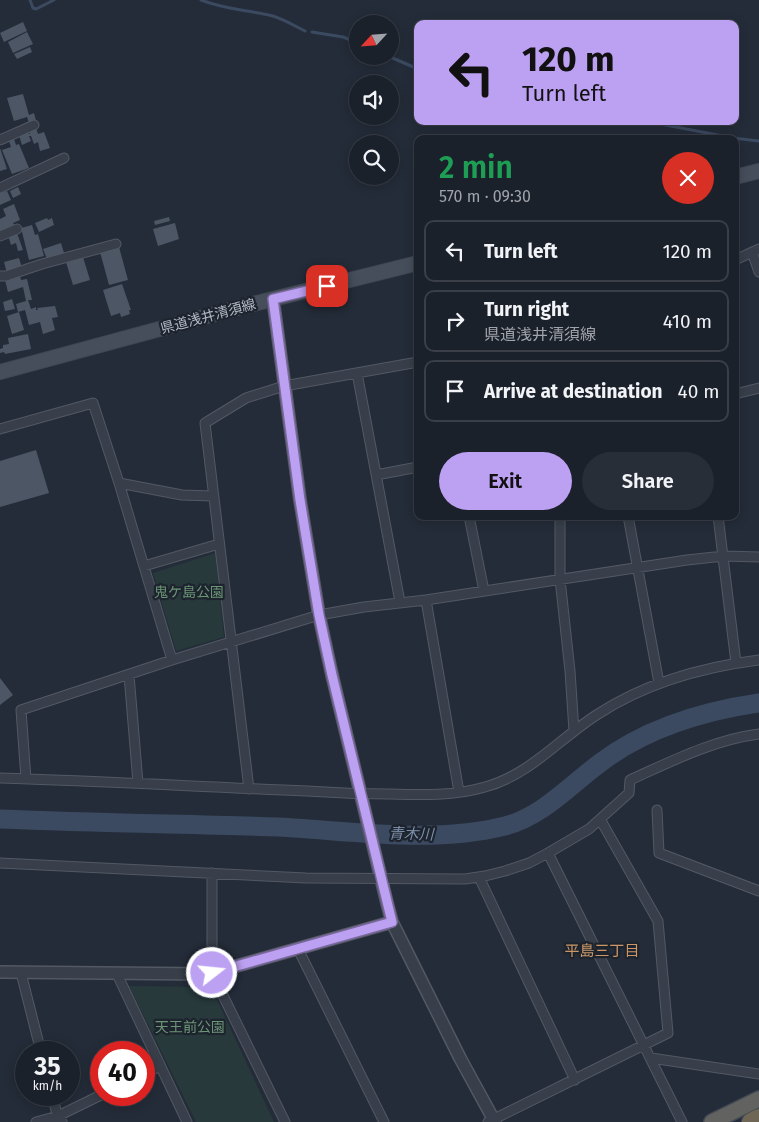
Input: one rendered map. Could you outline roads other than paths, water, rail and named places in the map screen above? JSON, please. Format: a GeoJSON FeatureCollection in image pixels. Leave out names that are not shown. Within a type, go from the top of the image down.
{"type":"FeatureCollection","features":[{"type":"Feature","properties":{"kind":"highway"},"geometry":{"type":"LineString","coordinates":[[712,1122],[759,1099]]}},
{"type":"Feature","properties":{"kind":"highway"},"geometry":{"type":"LineString","coordinates":[[751,1122],[759,1118]]}},
{"type":"Feature","properties":{"kind":"main road"},"geometry":{"type":"LineString","coordinates":[[739,176],[759,171]]}},
{"type":"Feature","properties":{"kind":"main road","name":"県道浅井清須線"},"geometry":{"type":"LineString","coordinates":[[0,372],[273,299],[414,264]]}},
{"type":"Feature","properties":{"kind":"street"},"geometry":{"type":"LineString","coordinates":[[0,140],[34,125]]}},
{"type":"Feature","properties":{"kind":"street"},"geometry":{"type":"LineString","coordinates":[[0,188],[64,158]]}},
{"type":"Feature","properties":{"kind":"street"},"geometry":{"type":"LineString","coordinates":[[0,236],[18,229]]}},
{"type":"Feature","properties":{"kind":"street"},"geometry":{"type":"LineString","coordinates":[[0,276],[6,276],[59,259],[116,244]]}},
{"type":"Feature","properties":{"kind":"street"},"geometry":{"type":"LineString","coordinates":[[739,258],[756,250],[759,272]]}},
{"type":"Feature","properties":{"kind":"street"},"geometry":{"type":"LineString","coordinates":[[273,299],[300,500],[319,615],[392,922],[492,1121],[668,1033],[658,921],[600,820]]}},
{"type":"Feature","properties":{"kind":"street"},"geometry":{"type":"LineString","coordinates":[[249,789],[205,423],[246,398],[284,386],[414,363]]}},
{"type":"Feature","properties":{"kind":"street"},"geometry":{"type":"LineString","coordinates":[[358,373],[400,602]]}},
{"type":"Feature","properties":{"kind":"street"},"geometry":{"type":"LineString","coordinates":[[739,393],[759,388]]}},
{"type":"Feature","properties":{"kind":"street"},"geometry":{"type":"LineString","coordinates":[[0,429],[93,402],[172,660]]}},
{"type":"Feature","properties":{"kind":"street"},"geometry":{"type":"LineString","coordinates":[[376,475],[414,468]]}},
{"type":"Feature","properties":{"kind":"street"},"geometry":{"type":"LineString","coordinates":[[119,483],[182,495],[213,496]]}},
{"type":"Feature","properties":{"kind":"street"},"geometry":{"type":"LineString","coordinates":[[470,520],[484,591]]}},
{"type":"Feature","properties":{"kind":"street"},"geometry":{"type":"LineString","coordinates":[[560,520],[560,579],[570,671],[574,731]]}},
{"type":"Feature","properties":{"kind":"street"},"geometry":{"type":"LineString","coordinates":[[629,520],[659,683]]}},
{"type":"Feature","properties":{"kind":"street"},"geometry":{"type":"LineString","coordinates":[[719,520],[736,663]]}},
{"type":"Feature","properties":{"kind":"street"},"geometry":{"type":"LineString","coordinates":[[144,566],[219,544]]}},
{"type":"Feature","properties":{"kind":"street"},"geometry":{"type":"LineString","coordinates":[[26,778],[22,710],[172,660],[319,615],[638,566],[724,556],[759,557]]}},
{"type":"Feature","properties":{"kind":"street"},"geometry":{"type":"LineString","coordinates":[[426,600],[459,792]]}},
{"type":"Feature","properties":{"kind":"street"},"geometry":{"type":"LineString","coordinates":[[0,778],[432,796],[459,792],[484,788],[507,780],[536,761],[597,714],[626,697],[659,683],[703,670],[759,660]]}},
{"type":"Feature","properties":{"kind":"street"},"geometry":{"type":"LineString","coordinates":[[129,675],[138,783]]}},
{"type":"Feature","properties":{"kind":"street"},"geometry":{"type":"LineString","coordinates":[[0,863],[306,878],[380,873],[425,879],[479,877],[529,863],[589,828],[629,792],[630,780],[691,752],[717,743],[759,734]]}},
{"type":"Feature","properties":{"kind":"street"},"geometry":{"type":"LineString","coordinates":[[658,810],[659,853],[759,891]]}},
{"type":"Feature","properties":{"kind":"street"},"geometry":{"type":"LineString","coordinates":[[548,853],[682,1122]]}},
{"type":"Feature","properties":{"kind":"street"},"geometry":{"type":"LineString","coordinates":[[212,873],[212,973],[285,1122]]}},
{"type":"Feature","properties":{"kind":"street"},"geometry":{"type":"LineString","coordinates":[[479,877],[575,1080]]}},
{"type":"Feature","properties":{"kind":"street"},"geometry":{"type":"LineString","coordinates":[[0,972],[208,974],[392,922]]}},
{"type":"Feature","properties":{"kind":"street"},"geometry":{"type":"LineString","coordinates":[[298,949],[384,1122]]}},
{"type":"Feature","properties":{"kind":"street"},"geometry":{"type":"LineString","coordinates":[[21,973],[38,1041]]}},
{"type":"Feature","properties":{"kind":"street"},"geometry":{"type":"LineString","coordinates":[[117,974],[187,1122]]}},
{"type":"Feature","properties":{"kind":"street"},"geometry":{"type":"LineString","coordinates":[[651,1058],[759,1074]]}},
{"type":"Feature","properties":{"kind":"street"},"geometry":{"type":"LineString","coordinates":[[155,1068],[160,1066]]}},
{"type":"Feature","properties":{"kind":"street"},"geometry":{"type":"LineString","coordinates":[[36,1122],[60,1119],[90,1101]]}},
{"type":"Feature","properties":{"kind":"street"},"geometry":{"type":"LineString","coordinates":[[56,1106],[60,1119]]}},
{"type":"Feature","properties":{"kind":"waterway"},"geometry":{"type":"LineString","coordinates":[[30,0],[33,8],[36,9],[54,0]]}},
{"type":"Feature","properties":{"kind":"waterway"},"geometry":{"type":"LineString","coordinates":[[201,0],[274,16],[305,31]]}},
{"type":"Feature","properties":{"kind":"waterway"},"geometry":{"type":"LineString","coordinates":[[312,32],[349,39]]}},
{"type":"Feature","properties":{"kind":"waterway"},"geometry":{"type":"LineString","coordinates":[[399,61],[414,67]]}},
{"type":"Feature","properties":{"kind":"waterway"},"geometry":{"type":"LineString","coordinates":[[666,125],[717,135]]}},
{"type":"Feature","properties":{"kind":"waterway"},"geometry":{"type":"LineString","coordinates":[[739,139],[759,141]]}},
{"type":"Feature","properties":{"kind":"waterway","name":"青木川"},"geometry":{"type":"LineString","coordinates":[[0,819],[279,827],[392,835],[450,834],[478,831],[505,826],[532,815],[556,799],[600,763],[636,740],[676,723],[717,711],[759,703]]}},
{"type":"Feature","properties":{"kind":"district","name":"平島三丁目"},"geometry":{"type":"Point","coordinates":[602,951]}},
{"type":"Feature","properties":{"kind":"park label","name":"鬼ケ島公園"},"geometry":{"type":"Point","coordinates":[189,592]}},
{"type":"Feature","properties":{"kind":"park label","name":"天王前公園"},"geometry":{"type":"Point","coordinates":[190,1027]}}]}
